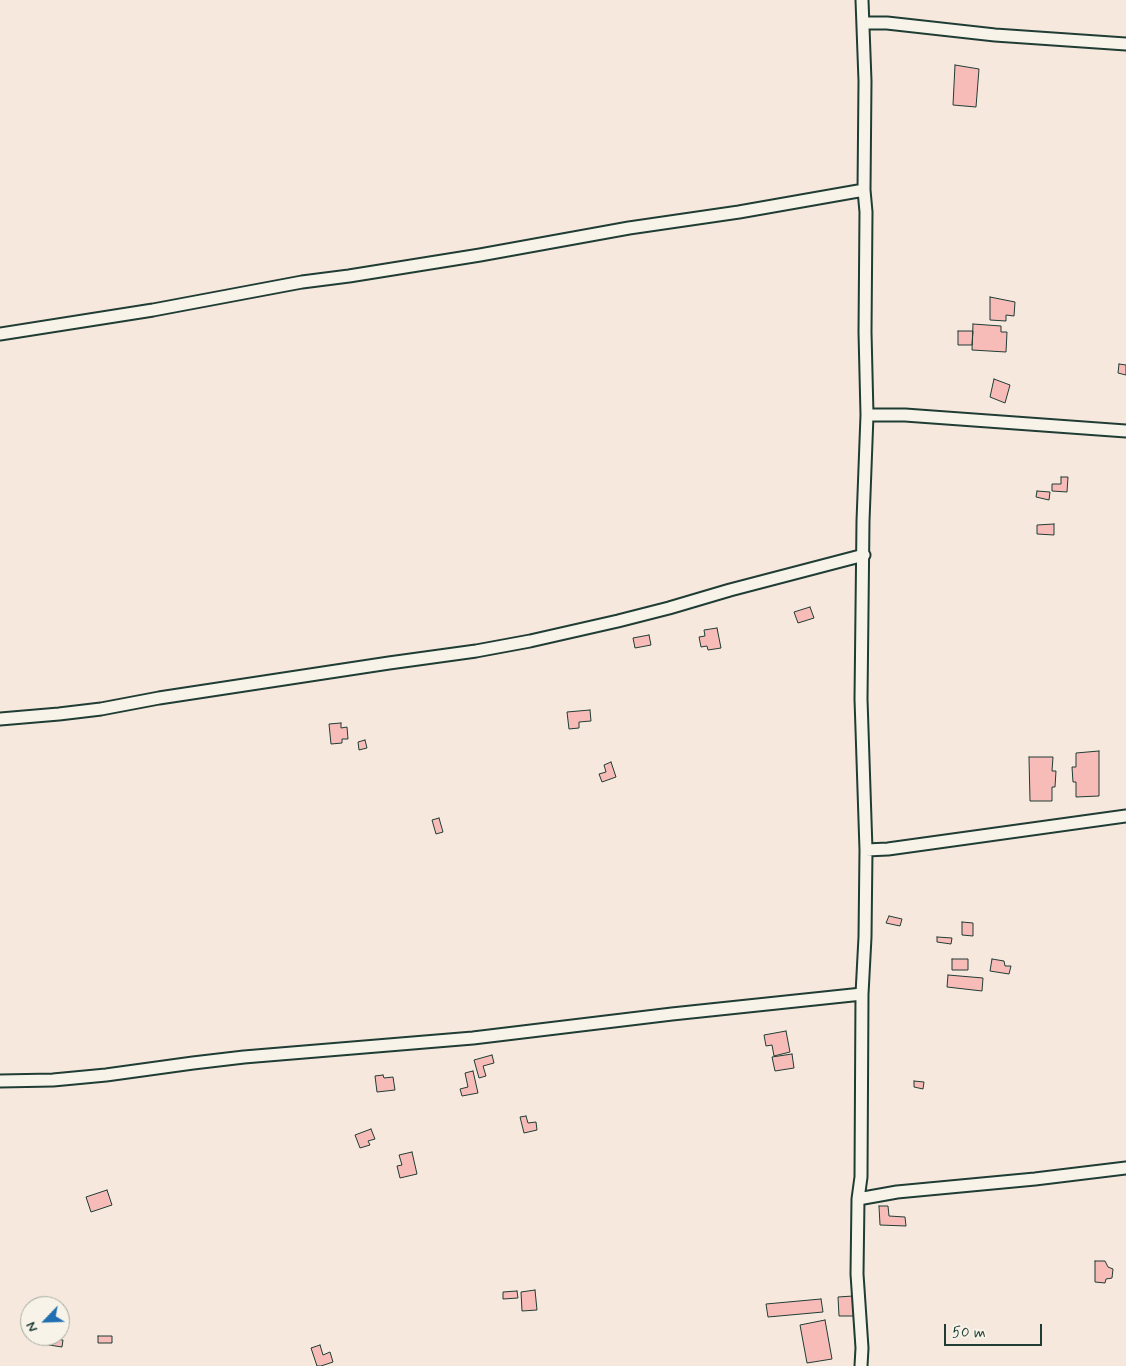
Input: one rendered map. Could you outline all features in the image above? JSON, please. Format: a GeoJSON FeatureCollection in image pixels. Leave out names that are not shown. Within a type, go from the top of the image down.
{"type":"FeatureCollection","features":[{"type":"Feature","properties":{"kind":"street"},"geometry":{"type":"LineString","coordinates":[[861,1366],[862,1348],[857,1274],[858,1198],[861,1177],[862,994],[865,937],[866,850],[862,699],[867,415],[866,212],[864,190],[865,81],[862,0]]}},
{"type":"Feature","properties":{"kind":"street"},"geometry":{"type":"LineString","coordinates":[[862,23],[887,23],[995,35],[1126,44]]}},
{"type":"Feature","properties":{"kind":"street"},"geometry":{"type":"LineString","coordinates":[[0,334],[153,310],[302,282],[480,255],[629,228],[738,212],[864,190]]}},
{"type":"Feature","properties":{"kind":"street"},"geometry":{"type":"LineString","coordinates":[[867,415],[905,415],[1126,431]]}},
{"type":"Feature","properties":{"kind":"street"},"geometry":{"type":"LineString","coordinates":[[0,719],[101,709],[176,695],[485,650],[626,619],[864,555]]}},
{"type":"Feature","properties":{"kind":"street"},"geometry":{"type":"LineString","coordinates":[[866,850],[888,849],[1126,816]]}},
{"type":"Feature","properties":{"kind":"street"},"geometry":{"type":"LineString","coordinates":[[0,1081],[62,1080],[218,1060],[473,1038],[862,994]]}},
{"type":"Feature","properties":{"kind":"street"},"geometry":{"type":"LineString","coordinates":[[858,1198],[897,1192],[1126,1168]]}},
{"type":"Feature","properties":{"kind":"building"},"geometry":{"type":"Polygon","coordinates":[[[955,65],[979,69],[976,107],[953,105],[955,65]]]}},
{"type":"Feature","properties":{"kind":"building"},"geometry":{"type":"Polygon","coordinates":[[[990,297],[1015,302],[1014,316],[1006,315],[1006,321],[990,320],[990,297]]]}},
{"type":"Feature","properties":{"kind":"building"},"geometry":{"type":"Polygon","coordinates":[[[973,324],[1001,326],[1001,332],[1007,332],[1006,352],[972,350],[973,324]]]}},
{"type":"Feature","properties":{"kind":"building"},"geometry":{"type":"Polygon","coordinates":[[[958,331],[973,331],[972,345],[958,345],[958,331]]]}},
{"type":"Feature","properties":{"kind":"building"},"geometry":{"type":"Polygon","coordinates":[[[1119,364],[1126,365],[1126,375],[1118,373],[1119,364]]]}},
{"type":"Feature","properties":{"kind":"building"},"geometry":{"type":"Polygon","coordinates":[[[994,379],[1010,385],[1005,403],[990,397],[994,379]]]}},
{"type":"Feature","properties":{"kind":"building"},"geometry":{"type":"Polygon","coordinates":[[[1061,477],[1068,477],[1067,492],[1052,491],[1052,484],[1061,484],[1061,477]]]}},
{"type":"Feature","properties":{"kind":"building"},"geometry":{"type":"Polygon","coordinates":[[[1037,491],[1050,492],[1049,500],[1036,497],[1037,491]]]}},
{"type":"Feature","properties":{"kind":"building"},"geometry":{"type":"Polygon","coordinates":[[[1054,524],[1054,535],[1037,534],[1037,525],[1054,524]]]}},
{"type":"Feature","properties":{"kind":"building"},"geometry":{"type":"Polygon","coordinates":[[[810,607],[814,618],[798,623],[794,612],[810,607]]]}},
{"type":"Feature","properties":{"kind":"building"},"geometry":{"type":"Polygon","coordinates":[[[717,628],[721,648],[708,650],[707,646],[701,647],[699,637],[705,636],[704,630],[717,628]]]}},
{"type":"Feature","properties":{"kind":"building"},"geometry":{"type":"Polygon","coordinates":[[[649,635],[651,645],[635,648],[633,638],[649,635]]]}},
{"type":"Feature","properties":{"kind":"building"},"geometry":{"type":"Polygon","coordinates":[[[590,710],[591,721],[579,722],[579,728],[569,729],[567,712],[590,710]]]}},
{"type":"Feature","properties":{"kind":"building"},"geometry":{"type":"Polygon","coordinates":[[[341,723],[341,728],[347,727],[348,739],[342,739],[342,743],[331,744],[329,724],[341,723]]]}},
{"type":"Feature","properties":{"kind":"building"},"geometry":{"type":"Polygon","coordinates":[[[365,740],[367,748],[359,750],[358,742],[365,740]]]}},
{"type":"Feature","properties":{"kind":"building"},"geometry":{"type":"Polygon","coordinates":[[[1099,751],[1099,796],[1076,797],[1076,782],[1073,782],[1072,767],[1076,767],[1076,753],[1099,751]]]}},
{"type":"Feature","properties":{"kind":"building"},"geometry":{"type":"Polygon","coordinates":[[[1029,757],[1053,757],[1052,771],[1056,771],[1055,787],[1052,787],[1052,801],[1030,801],[1029,757]]]}},
{"type":"Feature","properties":{"kind":"building"},"geometry":{"type":"Polygon","coordinates":[[[611,762],[616,777],[602,782],[599,774],[606,772],[604,765],[611,762]]]}},
{"type":"Feature","properties":{"kind":"building"},"geometry":{"type":"Polygon","coordinates":[[[439,818],[443,832],[436,834],[432,820],[439,818]]]}},
{"type":"Feature","properties":{"kind":"building"},"geometry":{"type":"Polygon","coordinates":[[[889,916],[902,919],[900,926],[886,923],[889,916]]]}},
{"type":"Feature","properties":{"kind":"building"},"geometry":{"type":"Polygon","coordinates":[[[962,922],[973,923],[973,936],[962,935],[962,922]]]}},
{"type":"Feature","properties":{"kind":"building"},"geometry":{"type":"Polygon","coordinates":[[[937,937],[952,938],[951,944],[937,942],[937,937]]]}},
{"type":"Feature","properties":{"kind":"building"},"geometry":{"type":"Polygon","coordinates":[[[952,959],[968,959],[968,970],[952,970],[952,959]]]}},
{"type":"Feature","properties":{"kind":"building"},"geometry":{"type":"Polygon","coordinates":[[[992,959],[1004,961],[1005,966],[1011,966],[1009,974],[990,971],[992,959]]]}},
{"type":"Feature","properties":{"kind":"building"},"geometry":{"type":"Polygon","coordinates":[[[948,975],[983,978],[982,991],[947,987],[948,975]]]}},
{"type":"Feature","properties":{"kind":"building"},"geometry":{"type":"Polygon","coordinates":[[[786,1031],[790,1052],[774,1056],[772,1045],[766,1046],[764,1035],[786,1031]]]}},
{"type":"Feature","properties":{"kind":"building"},"geometry":{"type":"Polygon","coordinates":[[[792,1054],[794,1068],[775,1071],[772,1057],[792,1054]]]}},
{"type":"Feature","properties":{"kind":"building"},"geometry":{"type":"Polygon","coordinates":[[[492,1055],[494,1063],[483,1066],[486,1076],[479,1078],[474,1060],[492,1055]]]}},
{"type":"Feature","properties":{"kind":"building"},"geometry":{"type":"Polygon","coordinates":[[[473,1071],[478,1093],[462,1096],[460,1089],[468,1087],[465,1073],[473,1071]]]}},
{"type":"Feature","properties":{"kind":"building"},"geometry":{"type":"Polygon","coordinates":[[[383,1075],[384,1078],[393,1077],[395,1090],[377,1092],[375,1076],[383,1075]]]}},
{"type":"Feature","properties":{"kind":"building"},"geometry":{"type":"Polygon","coordinates":[[[914,1081],[924,1082],[923,1089],[914,1087],[914,1081]]]}},
{"type":"Feature","properties":{"kind":"building"},"geometry":{"type":"Polygon","coordinates":[[[526,1116],[528,1123],[536,1122],[537,1130],[524,1133],[520,1117],[526,1116]]]}},
{"type":"Feature","properties":{"kind":"building"},"geometry":{"type":"Polygon","coordinates":[[[371,1129],[375,1139],[368,1141],[370,1145],[360,1148],[355,1135],[371,1129]]]}},
{"type":"Feature","properties":{"kind":"building"},"geometry":{"type":"Polygon","coordinates":[[[412,1152],[417,1174],[400,1178],[397,1166],[402,1165],[399,1155],[412,1152]]]}},
{"type":"Feature","properties":{"kind":"building"},"geometry":{"type":"Polygon","coordinates":[[[107,1190],[112,1205],[91,1212],[86,1197],[107,1190]]]}},
{"type":"Feature","properties":{"kind":"building"},"geometry":{"type":"Polygon","coordinates":[[[879,1206],[888,1206],[889,1216],[905,1217],[906,1226],[880,1225],[879,1206]]]}},
{"type":"Feature","properties":{"kind":"building"},"geometry":{"type":"Polygon","coordinates":[[[1095,1261],[1105,1261],[1108,1267],[1113,1269],[1112,1278],[1106,1279],[1105,1283],[1095,1282],[1095,1261]]]}},
{"type":"Feature","properties":{"kind":"building"},"geometry":{"type":"Polygon","coordinates":[[[535,1290],[537,1310],[522,1311],[521,1292],[535,1290]]]}},
{"type":"Feature","properties":{"kind":"building"},"geometry":{"type":"Polygon","coordinates":[[[517,1291],[518,1298],[503,1299],[503,1292],[517,1291]]]}},
{"type":"Feature","properties":{"kind":"building"},"geometry":{"type":"Polygon","coordinates":[[[853,1296],[854,1316],[839,1316],[838,1297],[853,1296]]]}},
{"type":"Feature","properties":{"kind":"building"},"geometry":{"type":"Polygon","coordinates":[[[821,1299],[823,1312],[768,1317],[766,1304],[821,1299]]]}},
{"type":"Feature","properties":{"kind":"building"},"geometry":{"type":"Polygon","coordinates":[[[825,1320],[832,1359],[807,1363],[800,1325],[825,1320]]]}},
{"type":"Feature","properties":{"kind":"building"},"geometry":{"type":"Polygon","coordinates":[[[98,1336],[112,1336],[112,1343],[98,1343],[98,1336]]]}},
{"type":"Feature","properties":{"kind":"building"},"geometry":{"type":"Polygon","coordinates":[[[320,1345],[323,1355],[330,1352],[333,1362],[317,1366],[311,1348],[320,1345]]]}}]}
